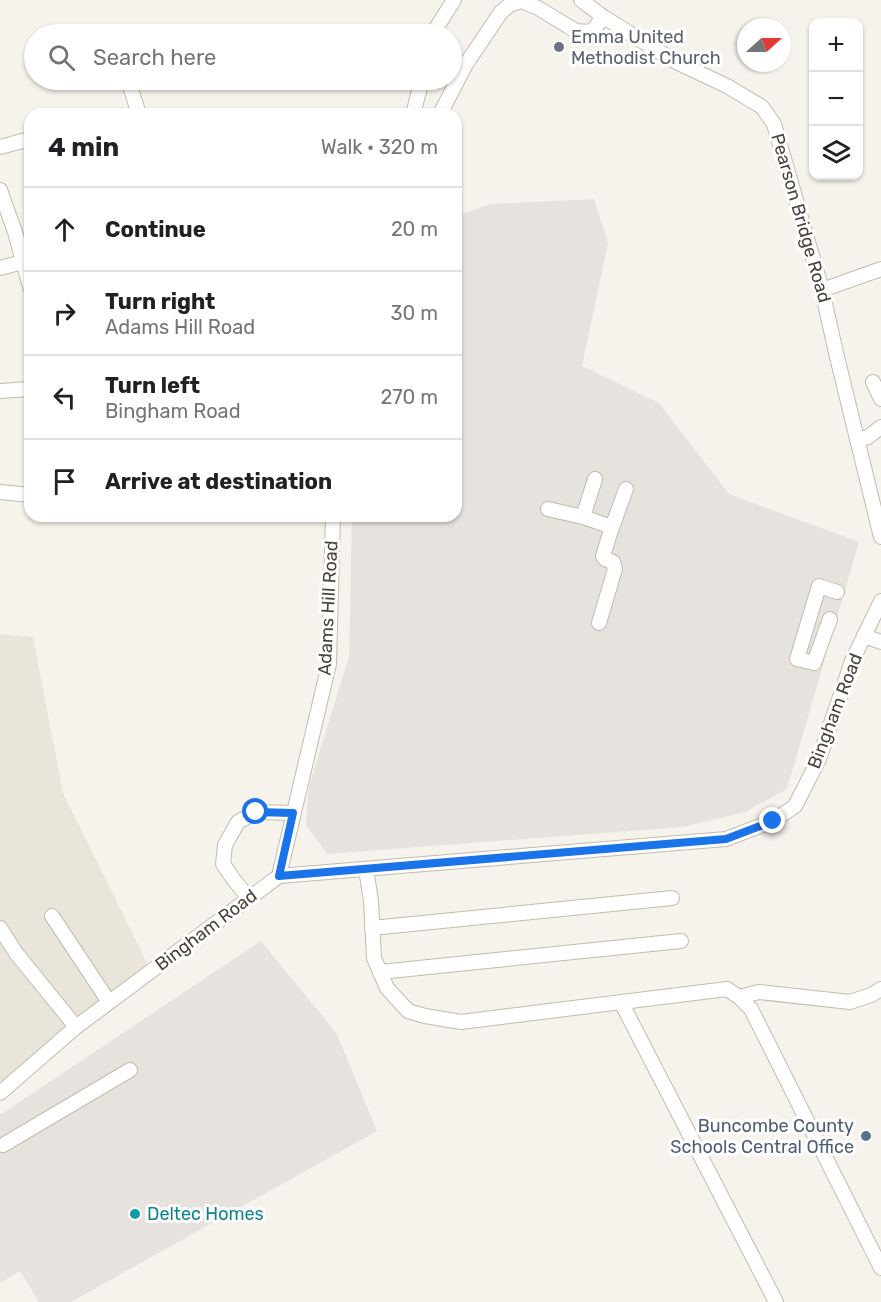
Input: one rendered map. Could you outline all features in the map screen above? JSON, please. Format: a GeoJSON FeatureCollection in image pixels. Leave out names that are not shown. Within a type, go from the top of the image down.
{"type":"FeatureCollection","features":[{"type":"Feature","properties":{"kind":"street"},"geometry":{"type":"LineString","coordinates":[[439,24],[454,0]]}},
{"type":"Feature","properties":{"kind":"street","name":"Pearson Bridge Road"},"geometry":{"type":"LineString","coordinates":[[580,0],[674,61],[727,86],[762,107],[774,124],[822,290],[881,537]]}},
{"type":"Feature","properties":{"kind":"street"},"geometry":{"type":"LineString","coordinates":[[462,72],[501,12],[511,4],[522,2],[538,8],[576,31],[591,32],[602,16]]}},
{"type":"Feature","properties":{"kind":"street"},"geometry":{"type":"LineString","coordinates":[[131,90],[137,108]]}},
{"type":"Feature","properties":{"kind":"street"},"geometry":{"type":"LineString","coordinates":[[415,108],[419,90]]}},
{"type":"Feature","properties":{"kind":"street"},"geometry":{"type":"LineString","coordinates":[[443,108],[452,90]]}},
{"type":"Feature","properties":{"kind":"street"},"geometry":{"type":"LineString","coordinates":[[0,147],[24,141]]}},
{"type":"Feature","properties":{"kind":"street"},"geometry":{"type":"LineString","coordinates":[[0,190],[24,262],[0,268]]}},
{"type":"Feature","properties":{"kind":"street"},"geometry":{"type":"LineString","coordinates":[[822,290],[881,269]]}},
{"type":"Feature","properties":{"kind":"street"},"geometry":{"type":"LineString","coordinates":[[873,382],[881,399]]}},
{"type":"Feature","properties":{"kind":"street"},"geometry":{"type":"LineString","coordinates":[[0,391],[24,389]]}},
{"type":"Feature","properties":{"kind":"street"},"geometry":{"type":"LineString","coordinates":[[857,440],[868,437],[881,427]]}},
{"type":"Feature","properties":{"kind":"street"},"geometry":{"type":"LineString","coordinates":[[583,517],[595,479]]}},
{"type":"Feature","properties":{"kind":"street"},"geometry":{"type":"LineString","coordinates":[[599,623],[615,569],[613,562],[603,556],[626,489]]}},
{"type":"Feature","properties":{"kind":"street"},"geometry":{"type":"LineString","coordinates":[[0,492],[24,494]]}},
{"type":"Feature","properties":{"kind":"street"},"geometry":{"type":"LineString","coordinates":[[548,509],[612,527]]}},
{"type":"Feature","properties":{"kind":"street","name":"Adams Hill Road"},"geometry":{"type":"LineString","coordinates":[[279,876],[329,664],[333,522]]}},
{"type":"Feature","properties":{"kind":"street"},"geometry":{"type":"LineString","coordinates":[[830,619],[814,663],[797,659],[819,586],[837,592]]}},
{"type":"Feature","properties":{"kind":"street","name":"Bingham Road"},"geometry":{"type":"LineString","coordinates":[[0,1093],[109,1002],[279,876],[726,839],[773,821],[795,806],[819,759],[852,661],[881,601]]}},
{"type":"Feature","properties":{"kind":"street"},"geometry":{"type":"LineString","coordinates":[[864,636],[881,642]]}},
{"type":"Feature","properties":{"kind":"street"},"geometry":{"type":"LineString","coordinates":[[249,898],[223,864],[225,845],[238,822],[256,812],[293,813]]}},
{"type":"Feature","properties":{"kind":"street"},"geometry":{"type":"LineString","coordinates":[[366,869],[371,901],[374,958],[387,988],[408,1011],[461,1022],[727,989],[739,997],[751,1009],[881,1268]]}},
{"type":"Feature","properties":{"kind":"street"},"geometry":{"type":"LineString","coordinates":[[372,928],[672,898]]}},
{"type":"Feature","properties":{"kind":"street"},"geometry":{"type":"LineString","coordinates":[[52,916],[109,1002]]}},
{"type":"Feature","properties":{"kind":"street"},"geometry":{"type":"LineString","coordinates":[[0,928],[16,953],[76,1028]]}},
{"type":"Feature","properties":{"kind":"street"},"geometry":{"type":"LineString","coordinates":[[380,972],[681,941]]}},
{"type":"Feature","properties":{"kind":"street"},"geometry":{"type":"LineString","coordinates":[[739,997],[759,992],[850,1002],[881,989]]}},
{"type":"Feature","properties":{"kind":"street"},"geometry":{"type":"LineString","coordinates":[[621,1002],[776,1302]]}},
{"type":"Feature","properties":{"kind":"street"},"geometry":{"type":"LineString","coordinates":[[1,1144],[130,1070]]}},
{"type":"Feature","properties":{"kind":"shaded area"},"geometry":{"type":"Polygon","coordinates":[[[594,199],[608,243],[582,366],[659,403],[729,494],[859,542],[787,789],[745,812],[683,827],[327,854],[306,825],[309,786],[349,657],[352,522],[462,522],[462,215],[490,204],[594,199]]]}},
{"type":"Feature","properties":{"kind":"shaded area"},"geometry":{"type":"Polygon","coordinates":[[[0,634],[33,637],[63,793],[150,969],[0,1094],[0,634]]]}},
{"type":"Feature","properties":{"kind":"shaded area"},"geometry":{"type":"Polygon","coordinates":[[[261,941],[337,1034],[377,1131],[71,1302],[39,1302],[20,1271],[0,1283],[0,1115],[261,941]]]}},
{"type":"Feature","properties":{"kind":"place","name":"Emma United Methodist Church"},"geometry":{"type":"Point","coordinates":[559,47]}},
{"type":"Feature","properties":{"kind":"place","name":"Buncombe County Schools Central Office"},"geometry":{"type":"Point","coordinates":[866,1136]}},
{"type":"Feature","properties":{"kind":"place","name":"Deltec Homes"},"geometry":{"type":"Point","coordinates":[135,1214]}},
{"type":"Feature","properties":{"kind":"route"},"geometry":{"type":"LineString","coordinates":[[256,812],[293,813],[279,876],[726,839],[773,821]]}}]}
